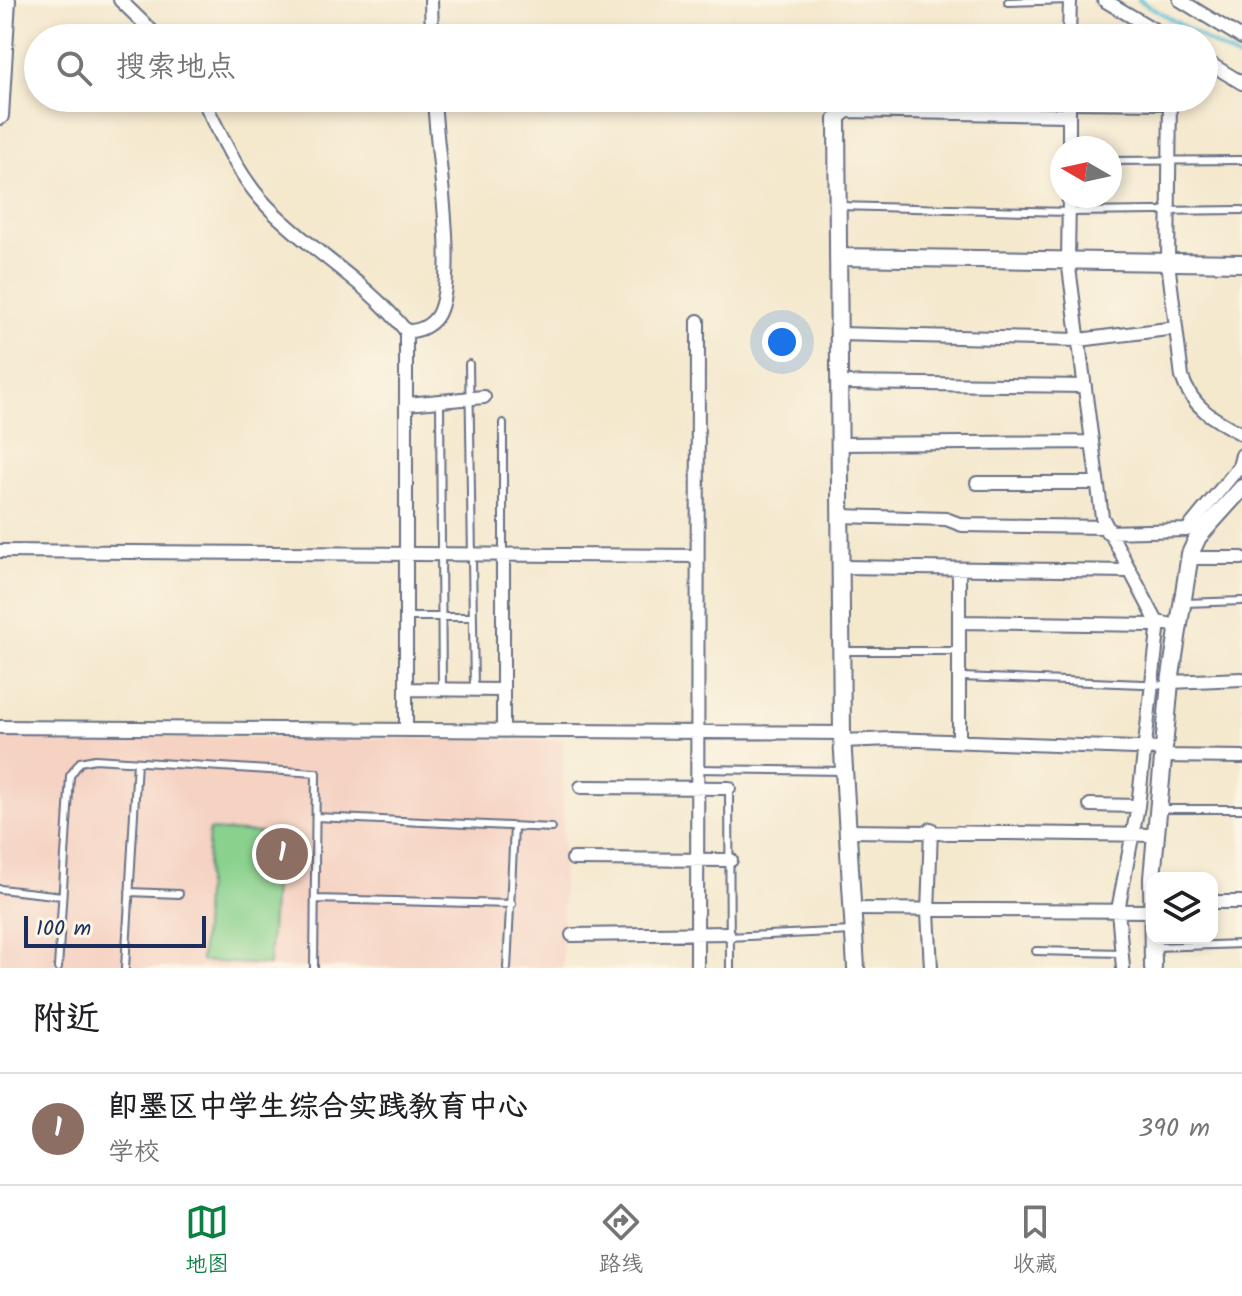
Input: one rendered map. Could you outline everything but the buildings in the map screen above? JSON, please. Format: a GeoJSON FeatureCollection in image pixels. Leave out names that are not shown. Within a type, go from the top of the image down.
{"type":"FeatureCollection","features":[{"type":"Feature","properties":{"kind":"street"},"geometry":{"type":"LineString","coordinates":[[0,116],[7,0]]}},
{"type":"Feature","properties":{"kind":"street"},"geometry":{"type":"LineString","coordinates":[[120,0],[145,24]]}},
{"type":"Feature","properties":{"kind":"street"},"geometry":{"type":"LineString","coordinates":[[431,0],[432,24]]}},
{"type":"Feature","properties":{"kind":"street"},"geometry":{"type":"LineString","coordinates":[[1069,24],[1070,0]]}},
{"type":"Feature","properties":{"kind":"street"},"geometry":{"type":"LineString","coordinates":[[1104,0],[1144,24]]}},
{"type":"Feature","properties":{"kind":"street"},"geometry":{"type":"LineString","coordinates":[[1180,0],[1242,38]]}},
{"type":"Feature","properties":{"kind":"street"},"geometry":{"type":"LineString","coordinates":[[1218,68],[1242,83]]}},
{"type":"Feature","properties":{"kind":"street"},"geometry":{"type":"LineString","coordinates":[[209,112],[242,177],[269,209],[388,309],[406,331],[406,730]]}},
{"type":"Feature","properties":{"kind":"street"},"geometry":{"type":"LineString","coordinates":[[406,331],[428,325],[440,312],[445,238],[435,112]]}},
{"type":"Feature","properties":{"kind":"street"},"geometry":{"type":"LineString","coordinates":[[846,112],[837,119],[842,737],[856,968]]}},
{"type":"Feature","properties":{"kind":"street"},"geometry":{"type":"LineString","coordinates":[[1069,112],[1069,136]]}},
{"type":"Feature","properties":{"kind":"street"},"geometry":{"type":"LineString","coordinates":[[1170,112],[1168,262],[1186,390],[1209,418],[1242,434]]}},
{"type":"Feature","properties":{"kind":"street"},"geometry":{"type":"LineString","coordinates":[[1069,208],[1068,260],[1106,530],[1129,571],[1165,623]]}},
{"type":"Feature","properties":{"kind":"street"},"geometry":{"type":"LineString","coordinates":[[838,257],[1242,263]]}},
{"type":"Feature","properties":{"kind":"street"},"geometry":{"type":"LineString","coordinates":[[697,968],[698,321]]}},
{"type":"Feature","properties":{"kind":"street"},"geometry":{"type":"LineString","coordinates":[[839,334],[1079,340],[1176,328]]}},
{"type":"Feature","properties":{"kind":"street"},"geometry":{"type":"LineString","coordinates":[[839,383],[1085,386]]}},
{"type":"Feature","properties":{"kind":"street"},"geometry":{"type":"LineString","coordinates":[[407,404],[484,397]]}},
{"type":"Feature","properties":{"kind":"street"},"geometry":{"type":"LineString","coordinates":[[840,444],[1092,442]]}},
{"type":"Feature","properties":{"kind":"street"},"geometry":{"type":"LineString","coordinates":[[840,516],[946,519],[962,525],[1187,530],[1239,467],[1242,455]]}},
{"type":"Feature","properties":{"kind":"street"},"geometry":{"type":"LineString","coordinates":[[977,483],[1097,483]]}},
{"type":"Feature","properties":{"kind":"street"},"geometry":{"type":"LineString","coordinates":[[1151,872],[1138,806],[1154,750],[1165,623],[1181,603],[1189,558],[1198,537],[1242,488]]}},
{"type":"Feature","properties":{"kind":"street"},"geometry":{"type":"LineString","coordinates":[[0,551],[697,556]]}},
{"type":"Feature","properties":{"kind":"street"},"geometry":{"type":"LineString","coordinates":[[503,554],[503,730]]}},
{"type":"Feature","properties":{"kind":"street"},"geometry":{"type":"LineString","coordinates":[[1189,558],[1242,558]]}},
{"type":"Feature","properties":{"kind":"street"},"geometry":{"type":"LineString","coordinates":[[841,567],[1129,571]]}},
{"type":"Feature","properties":{"kind":"street"},"geometry":{"type":"LineString","coordinates":[[959,570],[959,741]]}},
{"type":"Feature","properties":{"kind":"street"},"geometry":{"type":"LineString","coordinates":[[960,622],[1165,623]]}},
{"type":"Feature","properties":{"kind":"street"},"geometry":{"type":"LineString","coordinates":[[1162,684],[1242,679]]}},
{"type":"Feature","properties":{"kind":"street"},"geometry":{"type":"LineString","coordinates":[[406,689],[501,690]]}},
{"type":"Feature","properties":{"kind":"street"},"geometry":{"type":"LineString","coordinates":[[0,727],[695,732],[959,741],[1242,757]]}},
{"type":"Feature","properties":{"kind":"street"},"geometry":{"type":"LineString","coordinates":[[1123,968],[1118,910],[1143,834],[1157,808],[1154,750]]}},
{"type":"Feature","properties":{"kind":"street"},"geometry":{"type":"LineString","coordinates":[[581,787],[729,788]]}},
{"type":"Feature","properties":{"kind":"street"},"geometry":{"type":"LineString","coordinates":[[1090,805],[1138,806]]}},
{"type":"Feature","properties":{"kind":"street"},"geometry":{"type":"LineString","coordinates":[[848,831],[931,829],[1143,834]]}},
{"type":"Feature","properties":{"kind":"street"},"geometry":{"type":"LineString","coordinates":[[931,829],[928,908],[931,968]]}},
{"type":"Feature","properties":{"kind":"street"},"geometry":{"type":"LineString","coordinates":[[573,859],[731,860]]}},
{"type":"Feature","properties":{"kind":"street"},"geometry":{"type":"LineString","coordinates":[[1218,902],[1242,902]]}},
{"type":"Feature","properties":{"kind":"street"},"geometry":{"type":"LineString","coordinates":[[853,909],[1118,910],[1146,907]]}},
{"type":"Feature","properties":{"kind":"street"},"geometry":{"type":"LineString","coordinates":[[572,935],[728,935]]}},
{"type":"Feature","properties":{"kind":"street"},"geometry":{"type":"LineString","coordinates":[[1151,944],[1153,968]]}},
{"type":"Feature","properties":{"kind":"lane"},"geometry":{"type":"LineString","coordinates":[[1008,2],[1070,0]]}},
{"type":"Feature","properties":{"kind":"lane"},"geometry":{"type":"LineString","coordinates":[[1122,161],[1242,160]]}},
{"type":"Feature","properties":{"kind":"lane"},"geometry":{"type":"LineString","coordinates":[[838,206],[1069,212],[1242,210]]}},
{"type":"Feature","properties":{"kind":"lane"},"geometry":{"type":"LineString","coordinates":[[469,364],[474,691]]}},
{"type":"Feature","properties":{"kind":"lane"},"geometry":{"type":"LineString","coordinates":[[440,401],[442,690]]}},
{"type":"Feature","properties":{"kind":"lane"},"geometry":{"type":"LineString","coordinates":[[503,423],[503,554]]}},
{"type":"Feature","properties":{"kind":"lane"},"geometry":{"type":"LineString","coordinates":[[1181,603],[1242,601]]}},
{"type":"Feature","properties":{"kind":"lane"},"geometry":{"type":"LineString","coordinates":[[407,617],[473,617]]}},
{"type":"Feature","properties":{"kind":"lane"},"geometry":{"type":"LineString","coordinates":[[841,651],[961,651]]}},
{"type":"Feature","properties":{"kind":"lane"},"geometry":{"type":"LineString","coordinates":[[961,677],[1162,684]]}},
{"type":"Feature","properties":{"kind":"lane"},"geometry":{"type":"LineString","coordinates":[[58,968],[71,769],[95,759],[316,773],[314,968]]}},
{"type":"Feature","properties":{"kind":"lane"},"geometry":{"type":"LineString","coordinates":[[125,968],[137,762]]}},
{"type":"Feature","properties":{"kind":"lane"},"geometry":{"type":"LineString","coordinates":[[695,769],[844,771]]}},
{"type":"Feature","properties":{"kind":"lane"},"geometry":{"type":"LineString","coordinates":[[729,788],[730,968]]}},
{"type":"Feature","properties":{"kind":"lane"},"geometry":{"type":"LineString","coordinates":[[1157,808],[1242,809]]}},
{"type":"Feature","properties":{"kind":"lane"},"geometry":{"type":"LineString","coordinates":[[316,817],[552,828]]}},
{"type":"Feature","properties":{"kind":"lane"},"geometry":{"type":"LineString","coordinates":[[507,968],[514,827]]}},
{"type":"Feature","properties":{"kind":"lane"},"geometry":{"type":"LineString","coordinates":[[0,889],[62,896]]}},
{"type":"Feature","properties":{"kind":"lane"},"geometry":{"type":"LineString","coordinates":[[129,892],[179,894]]}},
{"type":"Feature","properties":{"kind":"lane"},"geometry":{"type":"LineString","coordinates":[[315,899],[512,904]]}},
{"type":"Feature","properties":{"kind":"lane"},"geometry":{"type":"LineString","coordinates":[[728,935],[854,931]]}},
{"type":"Feature","properties":{"kind":"lane"},"geometry":{"type":"LineString","coordinates":[[1151,947],[1242,944]]}},
{"type":"Feature","properties":{"kind":"lane"},"geometry":{"type":"LineString","coordinates":[[1036,951],[1122,953]]}},
{"type":"Feature","properties":{"kind":"shaded area"},"geometry":{"type":"Polygon","coordinates":[[[0,735],[563,740],[563,968],[0,968],[0,735]]]}},
{"type":"Feature","properties":{"kind":"green space"},"geometry":{"type":"Polygon","coordinates":[[[209,830],[277,834],[269,965],[201,961],[209,830]]]}},
{"type":"Feature","properties":{"kind":"waterway"},"geometry":{"type":"LineString","coordinates":[[1139,0],[1179,24]]}},
{"type":"Feature","properties":{"kind":"waterway"},"geometry":{"type":"LineString","coordinates":[[1218,47],[1242,61]]}},
{"type":"Feature","properties":{"kind":"place","name":"即墨区中学生综合实践教育中心"},"geometry":{"type":"Point","coordinates":[282,854]}}]}
